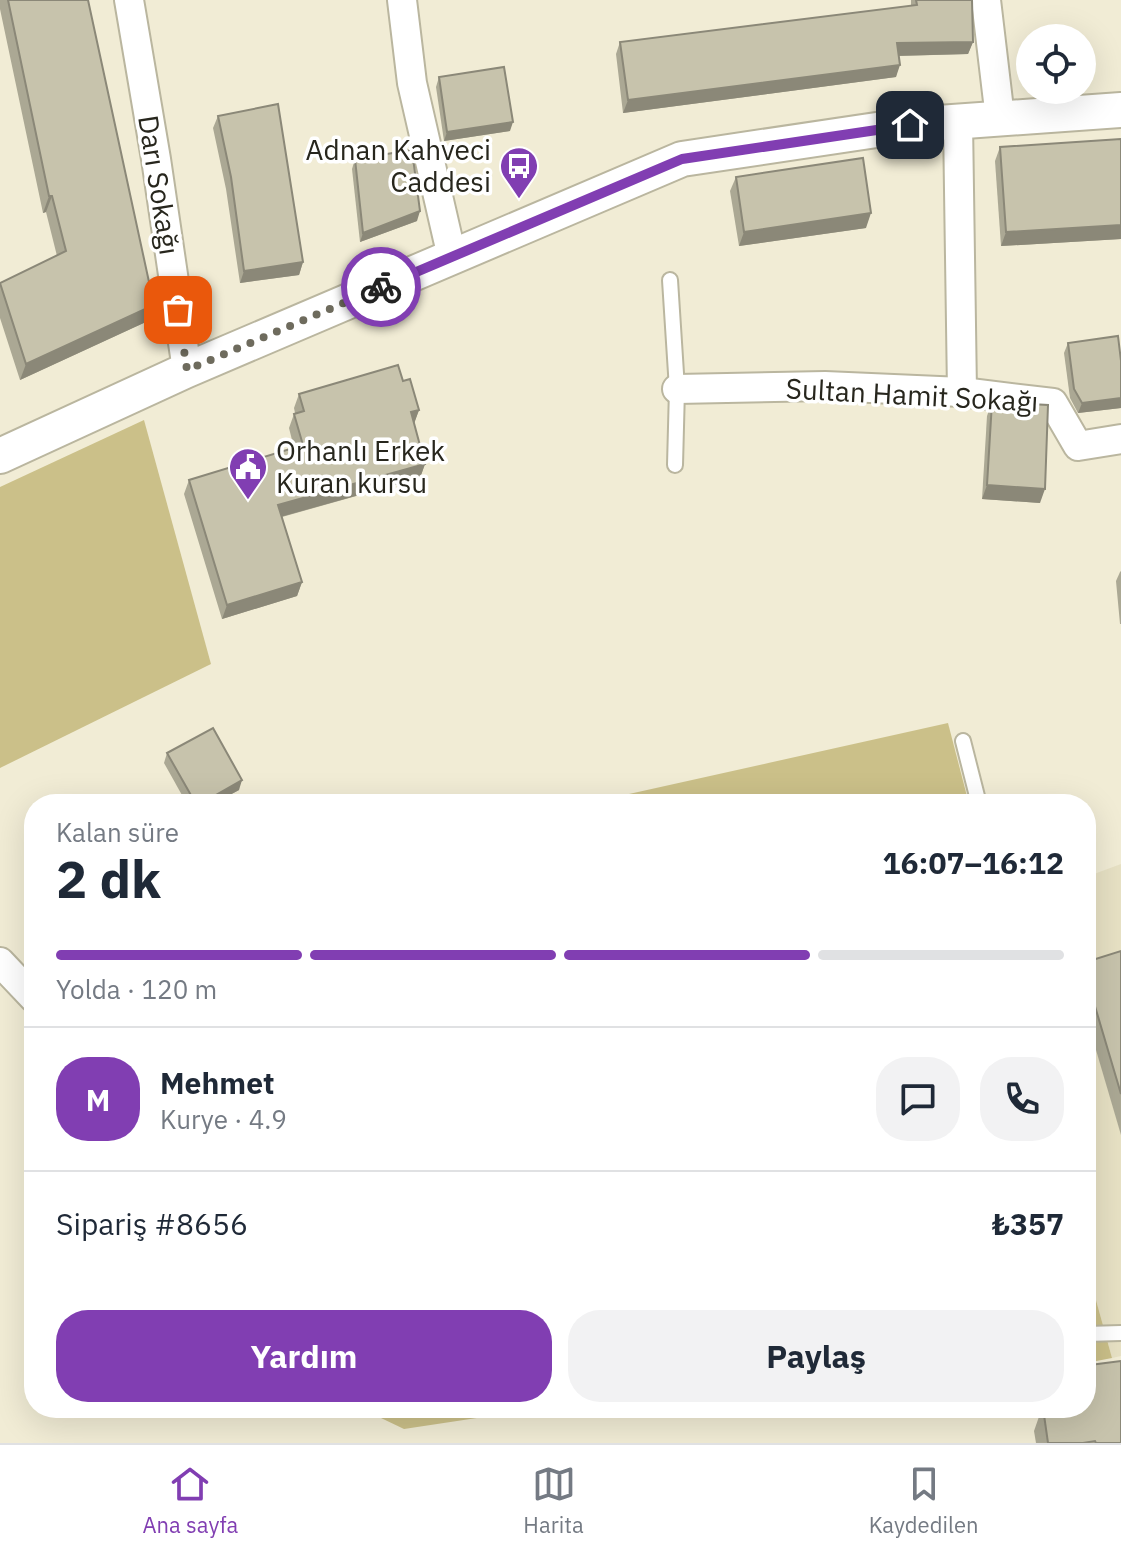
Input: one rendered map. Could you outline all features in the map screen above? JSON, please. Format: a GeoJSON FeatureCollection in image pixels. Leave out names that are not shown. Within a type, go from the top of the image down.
{"type":"FeatureCollection","features":[{"type":"Feature","properties":{"kind":"street","name":"Darı Sokağı"},"geometry":{"type":"LineString","coordinates":[[129,0],[187,370]]}},
{"type":"Feature","properties":{"kind":"street"},"geometry":{"type":"LineString","coordinates":[[402,0],[412,83],[452,257]]}},
{"type":"Feature","properties":{"kind":"street"},"geometry":{"type":"LineString","coordinates":[[986,0],[1000,118]]}},
{"type":"Feature","properties":{"kind":"street"},"geometry":{"type":"LineString","coordinates":[[2,447],[682,159],[910,125],[1121,110]]}},
{"type":"Feature","properties":{"kind":"street"},"geometry":{"type":"LineString","coordinates":[[958,122],[962,392]]}},
{"type":"Feature","properties":{"kind":"street","name":"Sultan Hamit Sokağı"},"geometry":{"type":"LineString","coordinates":[[677,389],[825,386],[962,392],[1053,403],[1078,446],[1121,439]]}},
{"type":"Feature","properties":{"kind":"street"},"geometry":{"type":"LineString","coordinates":[[0,962],[24,987]]}},
{"type":"Feature","properties":{"kind":"lane"},"geometry":{"type":"LineString","coordinates":[[670,280],[677,389],[675,465]]}},
{"type":"Feature","properties":{"kind":"lane"},"geometry":{"type":"LineString","coordinates":[[963,741],[976,794]]}},
{"type":"Feature","properties":{"kind":"lane"},"geometry":{"type":"LineString","coordinates":[[1096,1334],[1121,1333]]}},
{"type":"Feature","properties":{"kind":"shaded area"},"geometry":{"type":"Polygon","coordinates":[[[144,420],[211,664],[0,768],[0,487],[144,420]]]}},
{"type":"Feature","properties":{"kind":"shaded area"},"geometry":{"type":"Polygon","coordinates":[[[948,723],[966,794],[629,794],[948,723]]]}},
{"type":"Feature","properties":{"kind":"shaded area"},"geometry":{"type":"Polygon","coordinates":[[[1121,864],[1121,1356],[1112,1358],[1096,1300],[1096,873],[1121,864]]]}},
{"type":"Feature","properties":{"kind":"shaded area"},"geometry":{"type":"Polygon","coordinates":[[[1096,1300],[1112,1358],[1096,1361],[1096,1300]]]}},
{"type":"Feature","properties":{"kind":"shaded area"},"geometry":{"type":"Polygon","coordinates":[[[381,1418],[477,1418],[404,1429],[381,1418]]]}},
{"type":"Feature","properties":{"kind":"building"},"geometry":{"type":"Polygon","coordinates":[[[8,0],[88,0],[154,305],[26,364],[0,283],[66,251],[52,196],[49,196],[8,0]]]}},
{"type":"Feature","properties":{"kind":"building"},"geometry":{"type":"Polygon","coordinates":[[[916,0],[972,0],[973,42],[897,43],[900,65],[628,100],[620,42],[917,5],[916,0]]]}},
{"type":"Feature","properties":{"kind":"building"},"geometry":{"type":"Polygon","coordinates":[[[504,67],[513,122],[447,132],[439,77],[504,67]]]}},
{"type":"Feature","properties":{"kind":"building"},"geometry":{"type":"Polygon","coordinates":[[[278,104],[303,262],[244,271],[231,177],[218,116],[278,104]]]}},
{"type":"Feature","properties":{"kind":"building"},"geometry":{"type":"Polygon","coordinates":[[[1121,139],[1121,225],[1006,232],[1000,147],[1121,139]]]}},
{"type":"Feature","properties":{"kind":"building"},"geometry":{"type":"Polygon","coordinates":[[[412,150],[420,211],[363,233],[355,159],[412,150]]]}},
{"type":"Feature","properties":{"kind":"building"},"geometry":{"type":"Polygon","coordinates":[[[863,158],[871,213],[744,232],[736,177],[863,158]]]}},
{"type":"Feature","properties":{"kind":"building"},"geometry":{"type":"Polygon","coordinates":[[[1118,336],[1121,398],[1082,403],[1074,389],[1068,343],[1118,336]]]}},
{"type":"Feature","properties":{"kind":"building"},"geometry":{"type":"Polygon","coordinates":[[[398,365],[403,381],[410,379],[419,410],[411,412],[425,464],[278,505],[302,582],[227,605],[189,480],[303,445],[294,414],[304,411],[299,394],[398,365]]]}},
{"type":"Feature","properties":{"kind":"building"},"geometry":{"type":"Polygon","coordinates":[[[992,402],[1048,405],[1045,489],[987,485],[992,402]]]}},
{"type":"Feature","properties":{"kind":"building"},"geometry":{"type":"Polygon","coordinates":[[[213,728],[242,780],[218,794],[190,794],[167,753],[213,728]]]}},
{"type":"Feature","properties":{"kind":"building"},"geometry":{"type":"Polygon","coordinates":[[[1121,951],[1121,1094],[1096,1010],[1096,959],[1121,951]]]}},
{"type":"Feature","properties":{"kind":"building"},"geometry":{"type":"Polygon","coordinates":[[[1121,1361],[1121,1443],[1048,1443],[1044,1418],[1096,1418],[1096,1364],[1121,1361]]]}},
{"type":"Feature","properties":{"kind":"way so far"},"geometry":{"type":"LineString","coordinates":[[178,310],[187,370],[381,287]]}},
{"type":"Feature","properties":{"kind":"place","name":"Adnan Kahveci Caddesi"},"geometry":{"type":"Point","coordinates":[519,200]}},
{"type":"Feature","properties":{"kind":"place","name":"Orhanlı Erkek Kuran kursu"},"geometry":{"type":"Point","coordinates":[248,501]}},
{"type":"Feature","properties":{"kind":"route"},"geometry":{"type":"LineString","coordinates":[[381,287],[682,159],[910,125]]}}]}
